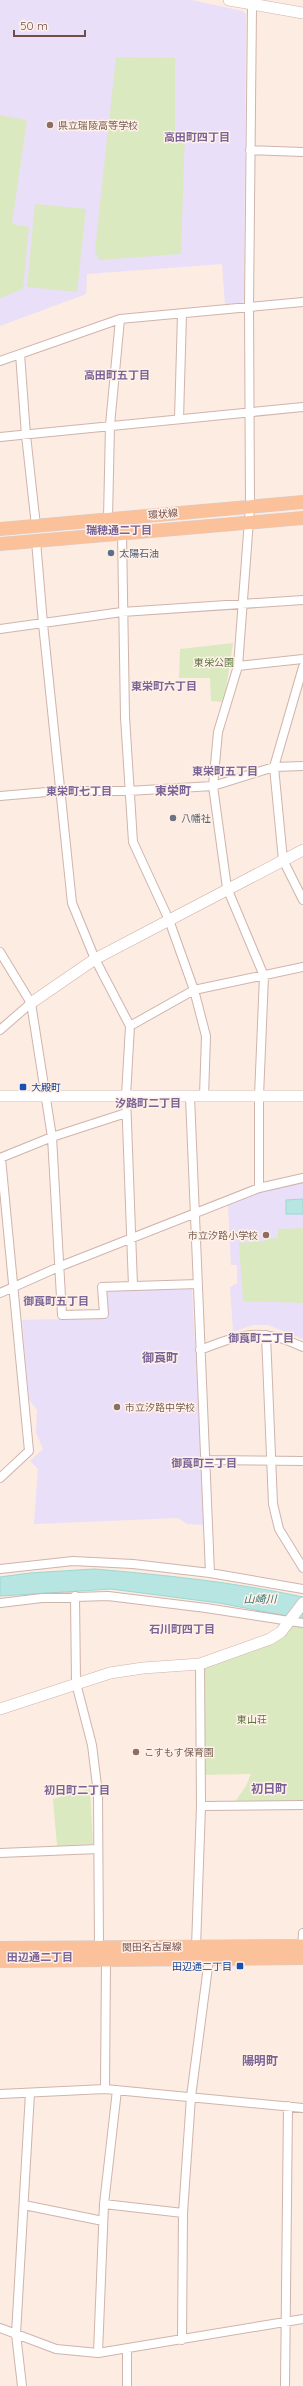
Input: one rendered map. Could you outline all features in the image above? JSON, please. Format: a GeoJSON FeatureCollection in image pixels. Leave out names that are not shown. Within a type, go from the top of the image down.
{"type":"FeatureCollection","features":[{"type":"Feature","properties":{"kind":"main road","name":"環状線"},"geometry":{"type":"LineString","coordinates":[[0,529],[303,502]]}},
{"type":"Feature","properties":{"kind":"main road","name":"環状線"},"geometry":{"type":"LineString","coordinates":[[0,544],[303,518]]}},
{"type":"Feature","properties":{"kind":"main road","name":"関田名古屋線"},"geometry":{"type":"LineString","coordinates":[[0,1948],[303,1948]]}},
{"type":"Feature","properties":{"kind":"main road","name":"関田名古屋線"},"geometry":{"type":"LineString","coordinates":[[0,1961],[209,1959],[303,1948]]}},
{"type":"Feature","properties":{"kind":"street"},"geometry":{"type":"LineString","coordinates":[[229,0],[303,14]]}},
{"type":"Feature","properties":{"kind":"street"},"geometry":{"type":"LineString","coordinates":[[252,5],[248,306],[250,506],[247,522],[238,666],[218,732],[213,786],[227,888],[264,976],[259,1096],[259,1188]]}},
{"type":"Feature","properties":{"kind":"street"},"geometry":{"type":"LineString","coordinates":[[250,150],[303,152]]}},
{"type":"Feature","properties":{"kind":"street"},"geometry":{"type":"LineString","coordinates":[[0,361],[120,319],[303,302]]}},
{"type":"Feature","properties":{"kind":"street"},"geometry":{"type":"LineString","coordinates":[[179,419],[182,314]]}},
{"type":"Feature","properties":{"kind":"street"},"geometry":{"type":"LineString","coordinates":[[108,519],[110,425],[120,319]]}},
{"type":"Feature","properties":{"kind":"street"},"geometry":{"type":"LineString","coordinates":[[20,354],[26,435],[36,526]]}},
{"type":"Feature","properties":{"kind":"street"},"geometry":{"type":"LineString","coordinates":[[0,437],[303,407]]}},
{"type":"Feature","properties":{"kind":"street"},"geometry":{"type":"LineString","coordinates":[[122,534],[122,612],[128,791],[133,842],[169,920],[194,990],[206,1036],[204,1096]]}},
{"type":"Feature","properties":{"kind":"street"},"geometry":{"type":"LineString","coordinates":[[36,541],[59,791],[72,903],[95,959],[130,1026],[126,1113],[133,1286]]}},
{"type":"Feature","properties":{"kind":"street"},"geometry":{"type":"LineString","coordinates":[[0,629],[122,612],[303,600]]}},
{"type":"Feature","properties":{"kind":"street"},"geometry":{"type":"LineString","coordinates":[[238,666],[303,659]]}},
{"type":"Feature","properties":{"kind":"street"},"geometry":{"type":"LineString","coordinates":[[303,667],[274,767],[283,860],[303,900]]}},
{"type":"Feature","properties":{"kind":"street"},"geometry":{"type":"LineString","coordinates":[[0,796],[59,791],[128,791],[213,786],[274,767],[303,766]]}},
{"type":"Feature","properties":{"kind":"street"},"geometry":{"type":"LineString","coordinates":[[0,1030],[31,1003],[95,959],[227,888],[303,850]]}},
{"type":"Feature","properties":{"kind":"street"},"geometry":{"type":"LineString","coordinates":[[0,952],[31,1003],[52,1137],[61,1266],[62,1315],[104,1314],[102,1287],[198,1284]]}},
{"type":"Feature","properties":{"kind":"street"},"geometry":{"type":"LineString","coordinates":[[130,1026],[194,990],[303,967]]}},
{"type":"Feature","properties":{"kind":"street"},"geometry":{"type":"LineString","coordinates":[[0,1096],[45,1098],[126,1096],[303,1096]]}},
{"type":"Feature","properties":{"kind":"street"},"geometry":{"type":"LineString","coordinates":[[190,1097],[204,1460],[210,1573]]}},
{"type":"Feature","properties":{"kind":"street"},"geometry":{"type":"LineString","coordinates":[[0,1478],[29,1451],[15,1286],[0,1158],[52,1137],[126,1113]]}},
{"type":"Feature","properties":{"kind":"street"},"geometry":{"type":"LineString","coordinates":[[0,1293],[61,1266],[259,1188],[303,1178]]}},
{"type":"Feature","properties":{"kind":"street"},"geometry":{"type":"LineString","coordinates":[[200,1350],[234,1336],[266,1335],[284,1338],[303,1347]]}},
{"type":"Feature","properties":{"kind":"street"},"geometry":{"type":"LineString","coordinates":[[266,1335],[270,1461],[273,1504],[279,1529],[303,1568]]}},
{"type":"Feature","properties":{"kind":"street"},"geometry":{"type":"LineString","coordinates":[[204,1460],[303,1461]]}},
{"type":"Feature","properties":{"kind":"street"},"geometry":{"type":"LineString","coordinates":[[0,1569],[73,1561],[133,1564],[210,1573],[303,1589]]}},
{"type":"Feature","properties":{"kind":"street"},"geometry":{"type":"LineString","coordinates":[[75,1596],[76,1683],[92,1745],[98,1794],[99,1948]]}},
{"type":"Feature","properties":{"kind":"street"},"geometry":{"type":"LineString","coordinates":[[0,1603],[75,1596],[108,1596],[296,1620]]}},
{"type":"Feature","properties":{"kind":"street"},"geometry":{"type":"LineString","coordinates":[[0,1709],[110,1673],[143,1668],[200,1664],[270,1639],[296,1620],[303,1604]]}},
{"type":"Feature","properties":{"kind":"street"},"geometry":{"type":"LineString","coordinates":[[196,1947],[201,1806],[200,1664]]}},
{"type":"Feature","properties":{"kind":"street"},"geometry":{"type":"LineString","coordinates":[[201,1806],[303,1805]]}},
{"type":"Feature","properties":{"kind":"street"},"geometry":{"type":"LineString","coordinates":[[0,1852],[98,1849]]}},
{"type":"Feature","properties":{"kind":"street"},"geometry":{"type":"LineString","coordinates":[[182,2340],[183,2213],[191,2097],[209,1959]]}},
{"type":"Feature","properties":{"kind":"street"},"geometry":{"type":"LineString","coordinates":[[105,2089],[106,1960]]}},
{"type":"Feature","properties":{"kind":"street"},"geometry":{"type":"LineString","coordinates":[[0,2094],[105,2089],[303,2108]]}},
{"type":"Feature","properties":{"kind":"street"},"geometry":{"type":"LineString","coordinates":[[98,2353],[104,2204],[117,2090]]}},
{"type":"Feature","properties":{"kind":"street"},"geometry":{"type":"LineString","coordinates":[[22,2386],[16,2334],[30,2093]]}},
{"type":"Feature","properties":{"kind":"street"},"geometry":{"type":"LineString","coordinates":[[285,2386],[288,2106]]}},
{"type":"Feature","properties":{"kind":"street"},"geometry":{"type":"LineString","coordinates":[[104,2204],[183,2213]]}},
{"type":"Feature","properties":{"kind":"street"},"geometry":{"type":"LineString","coordinates":[[24,2205],[103,2221]]}},
{"type":"Feature","properties":{"kind":"street"},"geometry":{"type":"LineString","coordinates":[[0,2328],[56,2349],[98,2353],[127,2350],[303,2318]]}},
{"type":"Feature","properties":{"kind":"street"},"geometry":{"type":"LineString","coordinates":[[127,2350],[127,2386]]}},
{"type":"Feature","properties":{"kind":"shaded area"},"geometry":{"type":"Polygon","coordinates":[[[0,0],[192,0],[242,11],[246,14],[244,300],[242,303],[225,304],[222,264],[87,274],[86,294],[0,326],[0,0]]]}},
{"type":"Feature","properties":{"kind":"shaded area","name":"市立汐路小学校"},"geometry":{"type":"Polygon","coordinates":[[[303,1183],[303,1339],[268,1325],[253,1325],[233,1332],[230,1287],[237,1283],[237,1265],[231,1265],[228,1204],[260,1192],[303,1183]]]}},
{"type":"Feature","properties":{"kind":"shaded area","name":"市立汐路中学校"},"geometry":{"type":"Polygon","coordinates":[[[192,1289],[205,1525],[187,1524],[178,1518],[34,1524],[38,1469],[30,1461],[43,1449],[36,1433],[37,1410],[29,1399],[22,1320],[104,1318],[106,1294],[109,1291],[192,1289]]]}},
{"type":"Feature","properties":{"kind":"green space"},"geometry":{"type":"Polygon","coordinates":[[[116,57],[175,58],[175,132],[185,132],[181,254],[99,260],[95,250],[116,57]]]}},
{"type":"Feature","properties":{"kind":"green space"},"geometry":{"type":"Polygon","coordinates":[[[0,115],[27,120],[12,224],[29,227],[23,289],[0,298],[0,115]]]}},
{"type":"Feature","properties":{"kind":"green space"},"geometry":{"type":"Polygon","coordinates":[[[35,204],[86,209],[77,292],[27,287],[35,204]]]}},
{"type":"Feature","properties":{"kind":"green space","name":"東栄公園"},"geometry":{"type":"Polygon","coordinates":[[[233,643],[224,702],[211,701],[210,678],[179,678],[180,649],[233,643]]]}},
{"type":"Feature","properties":{"kind":"green space"},"geometry":{"type":"Polygon","coordinates":[[[303,1228],[303,1303],[243,1301],[239,1243],[265,1241],[265,1239],[278,1238],[278,1229],[303,1228]]]}},
{"type":"Feature","properties":{"kind":"green space","name":"東山荘"},"geometry":{"type":"Polygon","coordinates":[[[294,1616],[303,1623],[303,1805],[232,1806],[246,1786],[251,1774],[201,1775],[200,1664],[270,1639],[294,1616]]]}},
{"type":"Feature","properties":{"kind":"green space"},"geometry":{"type":"Polygon","coordinates":[[[90,1789],[93,1844],[57,1846],[53,1799],[90,1789]]]}},
{"type":"Feature","properties":{"kind":"water"},"geometry":{"type":"Polygon","coordinates":[[[303,1199],[303,1214],[286,1214],[286,1200],[303,1199]]]}},
{"type":"Feature","properties":{"kind":"water","name":"山崎川"},"geometry":{"type":"Polygon","coordinates":[[[94,1569],[199,1580],[251,1587],[303,1597],[303,1619],[219,1603],[111,1589],[0,1596],[0,1577],[30,1573],[94,1569]]]}},
{"type":"Feature","properties":{"kind":"place","name":"県立瑞陵高等学校"},"geometry":{"type":"Point","coordinates":[50,125]}},
{"type":"Feature","properties":{"kind":"place","name":"太陽石油"},"geometry":{"type":"Point","coordinates":[111,553]}},
{"type":"Feature","properties":{"kind":"place","name":"八幡社"},"geometry":{"type":"Point","coordinates":[173,818]}},
{"type":"Feature","properties":{"kind":"place","name":"大殿町"},"geometry":{"type":"Point","coordinates":[23,1087]}},
{"type":"Feature","properties":{"kind":"place","name":"市立汐路小学校"},"geometry":{"type":"Point","coordinates":[266,1235]}},
{"type":"Feature","properties":{"kind":"place","name":"市立汐路中学校"},"geometry":{"type":"Point","coordinates":[117,1407]}},
{"type":"Feature","properties":{"kind":"place","name":"こすもす保育園"},"geometry":{"type":"Point","coordinates":[136,1752]}},
{"type":"Feature","properties":{"kind":"place","name":"田辺通二丁目"},"geometry":{"type":"Point","coordinates":[240,1966]}},
{"type":"Feature","properties":{"kind":"district","name":"高田町四丁目"},"geometry":{"type":"Point","coordinates":[197,137]}},
{"type":"Feature","properties":{"kind":"district","name":"高田町五丁目"},"geometry":{"type":"Point","coordinates":[117,375]}},
{"type":"Feature","properties":{"kind":"district","name":"瑞穂通二丁目"},"geometry":{"type":"Point","coordinates":[119,530]}},
{"type":"Feature","properties":{"kind":"district","name":"東栄町六丁目"},"geometry":{"type":"Point","coordinates":[164,686]}},
{"type":"Feature","properties":{"kind":"district","name":"東栄町五丁目"},"geometry":{"type":"Point","coordinates":[225,771]}},
{"type":"Feature","properties":{"kind":"district","name":"東栄町"},"geometry":{"type":"Point","coordinates":[173,790]}},
{"type":"Feature","properties":{"kind":"district","name":"東栄町七丁目"},"geometry":{"type":"Point","coordinates":[79,791]}},
{"type":"Feature","properties":{"kind":"district","name":"汐路町二丁目"},"geometry":{"type":"Point","coordinates":[148,1103]}},
{"type":"Feature","properties":{"kind":"district","name":"御莨町五丁目"},"geometry":{"type":"Point","coordinates":[56,1301]}},
{"type":"Feature","properties":{"kind":"district","name":"御莨町二丁目"},"geometry":{"type":"Point","coordinates":[261,1338]}},
{"type":"Feature","properties":{"kind":"district","name":"御莨町"},"geometry":{"type":"Point","coordinates":[160,1357]}},
{"type":"Feature","properties":{"kind":"district","name":"御莨町三丁目"},"geometry":{"type":"Point","coordinates":[204,1463]}},
{"type":"Feature","properties":{"kind":"district","name":"石川町四丁目"},"geometry":{"type":"Point","coordinates":[182,1629]}},
{"type":"Feature","properties":{"kind":"district","name":"初日町"},"geometry":{"type":"Point","coordinates":[269,1788]}},
{"type":"Feature","properties":{"kind":"district","name":"初日町二丁目"},"geometry":{"type":"Point","coordinates":[77,1790]}},
{"type":"Feature","properties":{"kind":"district","name":"田辺通二丁目"},"geometry":{"type":"Point","coordinates":[40,1957]}},
{"type":"Feature","properties":{"kind":"district","name":"陽明町"},"geometry":{"type":"Point","coordinates":[260,2060]}}]}
